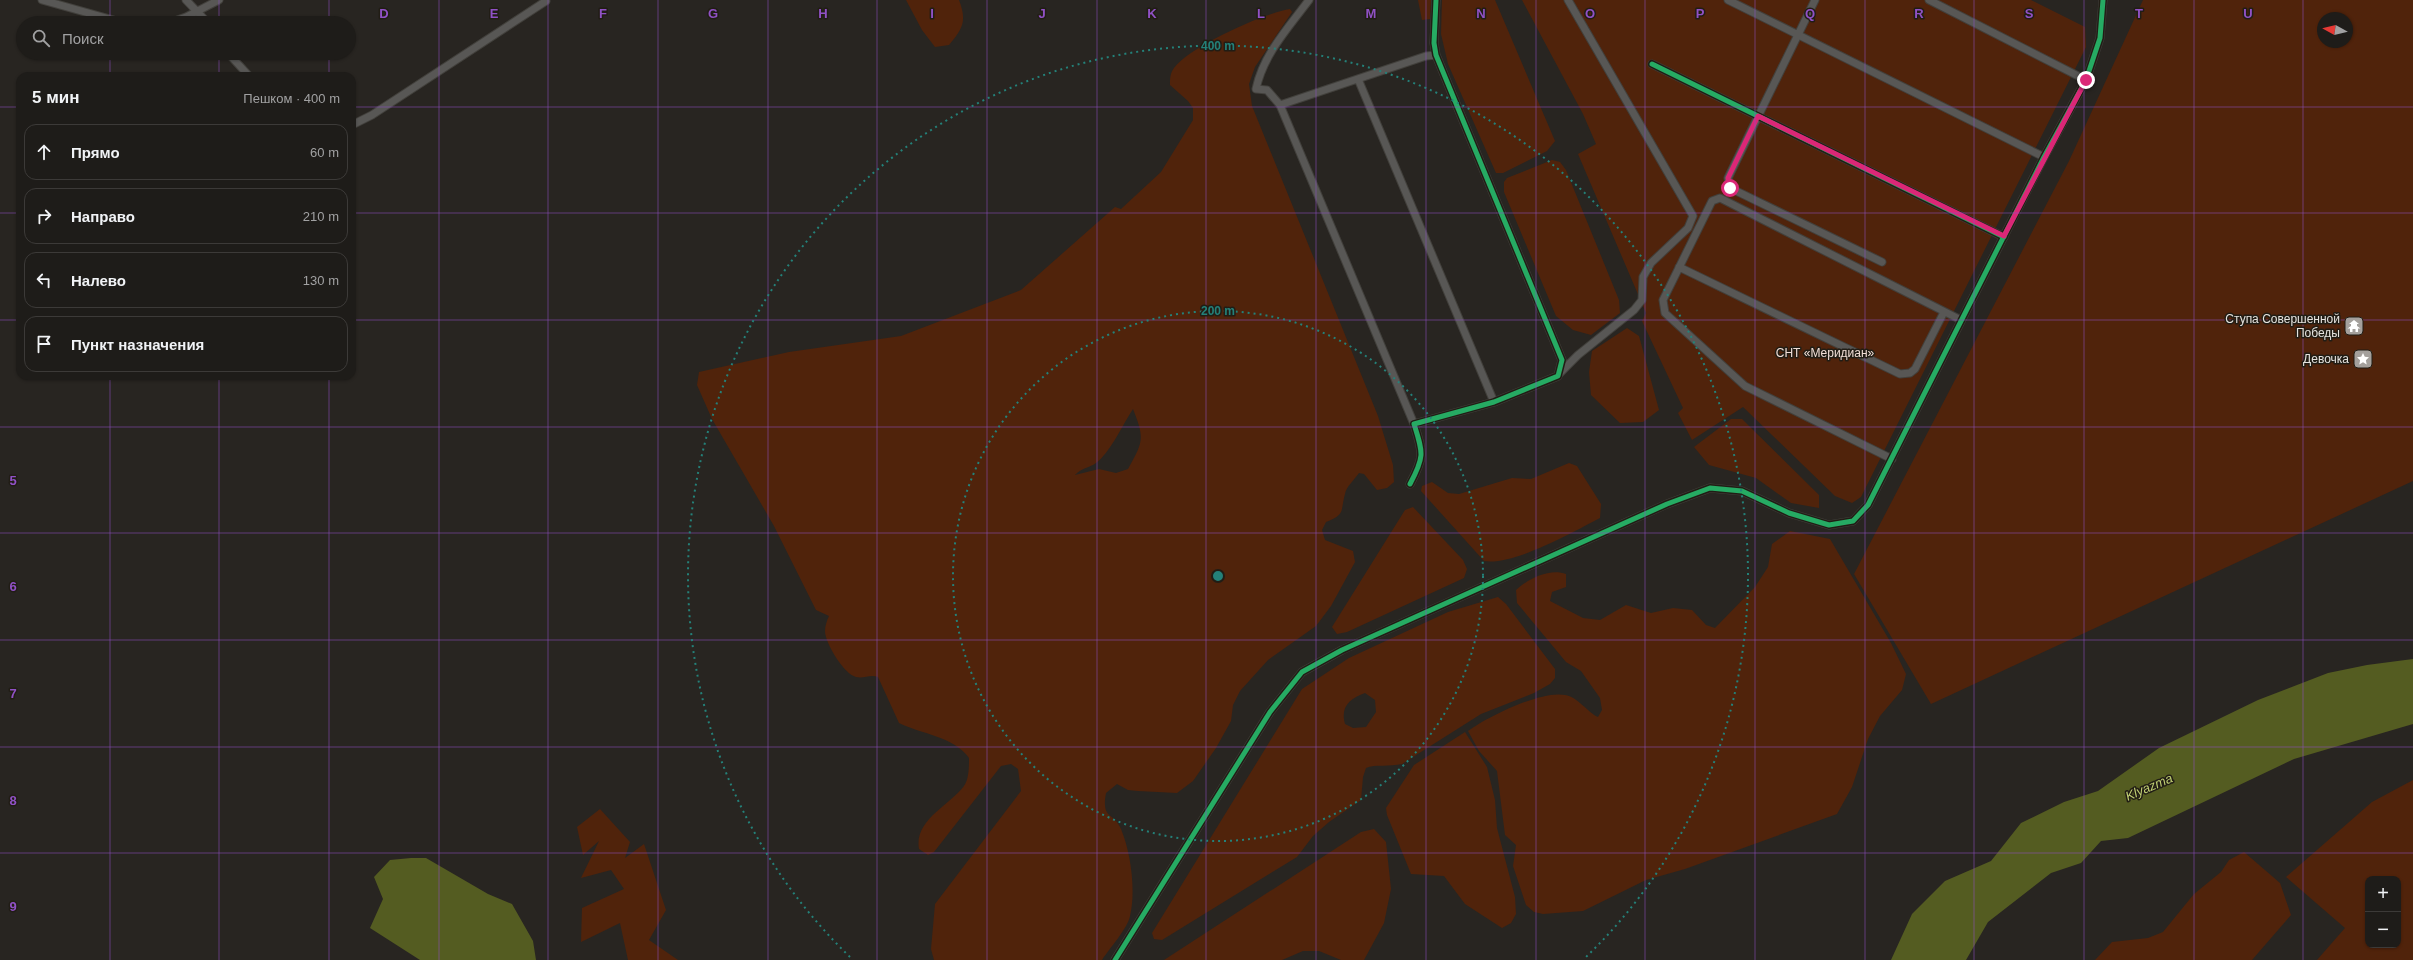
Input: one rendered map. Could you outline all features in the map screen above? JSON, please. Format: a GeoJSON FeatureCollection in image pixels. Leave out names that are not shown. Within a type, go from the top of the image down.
{"type":"FeatureCollection","features":[{"type":"Feature","properties":{"kind":"street"},"geometry":{"type":"LineString","coordinates":[[42,0],[99,16]]}},
{"type":"Feature","properties":{"kind":"street"},"geometry":{"type":"LineString","coordinates":[[186,0],[201,16]]}},
{"type":"Feature","properties":{"kind":"street"},"geometry":{"type":"LineString","coordinates":[[187,16],[219,0]]}},
{"type":"Feature","properties":{"kind":"street"},"geometry":{"type":"LineString","coordinates":[[1309,0],[1272,50],[1259,72],[1256,89],[1267,90],[1280,105],[1414,424],[1423,454],[1410,484]]}},
{"type":"Feature","properties":{"kind":"street"},"geometry":{"type":"LineString","coordinates":[[1436,0],[1434,43],[1436,55],[1562,360],[1558,376]]}},
{"type":"Feature","properties":{"kind":"street"},"geometry":{"type":"LineString","coordinates":[[1414,424],[1494,402],[1558,376],[1578,355],[1634,310],[1642,300],[1643,277],[1652,263],[1688,228],[1693,216],[1568,0]]}},
{"type":"Feature","properties":{"kind":"street"},"geometry":{"type":"LineString","coordinates":[[1728,0],[2044,157]]}},
{"type":"Feature","properties":{"kind":"street"},"geometry":{"type":"LineString","coordinates":[[1815,0],[1728,178],[1730,188],[1882,262]]}},
{"type":"Feature","properties":{"kind":"street"},"geometry":{"type":"LineString","coordinates":[[1929,0],[2086,80]]}},
{"type":"Feature","properties":{"kind":"street"},"geometry":{"type":"LineString","coordinates":[[1114,960],[1270,712],[1302,672],[1342,650],[1667,504],[1710,488],[1742,491],[1789,513],[1829,525],[1853,521],[1868,505],[2044,157],[2086,80],[2100,38],[2103,0]]}},
{"type":"Feature","properties":{"kind":"street"},"geometry":{"type":"LineString","coordinates":[[356,124],[372,115],[546,1]]}},
{"type":"Feature","properties":{"kind":"street"},"geometry":{"type":"LineString","coordinates":[[1280,105],[1426,56],[1436,55]]}},
{"type":"Feature","properties":{"kind":"street"},"geometry":{"type":"LineString","coordinates":[[234,60],[245,72]]}},
{"type":"Feature","properties":{"kind":"street"},"geometry":{"type":"LineString","coordinates":[[1652,64],[2004,236]]}},
{"type":"Feature","properties":{"kind":"street"},"geometry":{"type":"LineString","coordinates":[[1358,79],[1494,402]]}},
{"type":"Feature","properties":{"kind":"street"},"geometry":{"type":"LineString","coordinates":[[1892,459],[1759,394],[1735,379],[1665,314],[1663,300],[1712,201],[1720,198],[1962,320]]}},
{"type":"Feature","properties":{"kind":"street"},"geometry":{"type":"LineString","coordinates":[[1679,267],[1900,374],[1910,373],[1915,369],[1944,312]]}},
{"type":"Feature","properties":{"kind":"green space"},"geometry":{"type":"Polygon","coordinates":[[[906,0],[959,0],[963,14],[962,24],[958,34],[949,45],[935,47],[922,30],[906,0]]]}},
{"type":"Feature","properties":{"kind":"green space"},"geometry":{"type":"Polygon","coordinates":[[[1418,0],[1431,0],[1430,19],[1422,20],[1418,0]]]}},
{"type":"Feature","properties":{"kind":"green space"},"geometry":{"type":"Polygon","coordinates":[[[1442,0],[1495,0],[1555,141],[1547,151],[1503,173],[1496,173],[1448,64],[1441,34],[1442,0]]]}},
{"type":"Feature","properties":{"kind":"green space","name":"СНТ «Меридиан»"},"geometry":{"type":"Polygon","coordinates":[[[1522,0],[2031,0],[2085,27],[2086,47],[1861,497],[1852,503],[1835,496],[1743,407],[1692,440],[1678,413],[1683,408],[1642,321],[1646,313],[1578,154],[1596,144],[1583,114],[1522,0]]]}},
{"type":"Feature","properties":{"kind":"green space"},"geometry":{"type":"Polygon","coordinates":[[[2143,0],[2413,0],[2413,481],[1931,704],[1854,574],[2069,161],[2143,0]]]}},
{"type":"Feature","properties":{"kind":"green space"},"geometry":{"type":"Polygon","coordinates":[[[1290,9],[1292,12],[1255,67],[1249,84],[1252,106],[1378,416],[1393,465],[1394,482],[1387,488],[1377,490],[1364,474],[1359,473],[1349,486],[1346,491],[1341,512],[1337,517],[1326,522],[1322,530],[1325,540],[1353,551],[1355,562],[1331,606],[1316,626],[1268,660],[1240,691],[1233,705],[1231,721],[1216,748],[1193,781],[1177,793],[1128,790],[1117,784],[1106,793],[1105,808],[1109,815],[1118,824],[1125,839],[1132,872],[1133,895],[1129,921],[1102,960],[934,960],[931,949],[935,904],[1021,791],[1018,769],[1011,764],[1001,766],[934,852],[928,855],[919,849],[919,839],[927,822],[958,793],[966,783],[969,758],[955,745],[899,723],[878,677],[856,677],[851,675],[836,657],[828,643],[825,631],[829,616],[816,610],[774,526],[712,419],[697,385],[699,372],[789,352],[901,336],[1021,290],[1115,207],[1121,209],[1161,172],[1193,120],[1193,108],[1188,101],[1170,85],[1170,78],[1174,68],[1195,50],[1210,41],[1246,24],[1290,9]],[[1133,409],[1111,445],[1101,458],[1096,463],[1075,475],[1099,469],[1116,473],[1128,469],[1137,452],[1141,440],[1141,434],[1133,409]]]}},
{"type":"Feature","properties":{"kind":"green space"},"geometry":{"type":"Polygon","coordinates":[[[1552,160],[1560,162],[1566,170],[1619,300],[1620,313],[1591,335],[1573,330],[1556,316],[1504,192],[1504,182],[1507,178],[1552,160]]]}},
{"type":"Feature","properties":{"kind":"green space"},"geometry":{"type":"Polygon","coordinates":[[[1627,328],[1639,336],[1659,410],[1643,422],[1620,423],[1591,395],[1589,372],[1592,351],[1627,328]]]}},
{"type":"Feature","properties":{"kind":"green space"},"geometry":{"type":"Polygon","coordinates":[[[1731,419],[1742,419],[1819,495],[1819,508],[1791,503],[1756,478],[1709,465],[1694,447],[1731,419]]]}},
{"type":"Feature","properties":{"kind":"green space"},"geometry":{"type":"Polygon","coordinates":[[[1569,463],[1577,466],[1601,504],[1600,518],[1543,547],[1511,558],[1496,561],[1484,561],[1421,491],[1422,486],[1432,482],[1448,493],[1459,494],[1512,478],[1531,479],[1569,463]]]}},
{"type":"Feature","properties":{"kind":"green space"},"geometry":{"type":"Polygon","coordinates":[[[1413,507],[1463,560],[1467,569],[1464,578],[1347,632],[1337,634],[1332,627],[1405,510],[1413,507]]]}},
{"type":"Feature","properties":{"kind":"green space"},"geometry":{"type":"Polygon","coordinates":[[[1790,531],[1830,539],[1891,643],[1906,674],[1902,690],[1880,716],[1868,739],[1852,787],[1837,814],[1685,869],[1646,880],[1583,911],[1543,914],[1534,912],[1526,905],[1513,866],[1516,845],[1505,835],[1497,771],[1479,751],[1468,731],[1501,712],[1542,697],[1555,695],[1570,696],[1598,717],[1602,710],[1600,698],[1581,671],[1566,662],[1517,603],[1516,590],[1526,582],[1539,576],[1553,572],[1566,574],[1566,587],[1552,592],[1550,601],[1583,618],[1600,620],[1626,605],[1651,613],[1673,608],[1692,610],[1706,625],[1715,628],[1755,587],[1768,567],[1772,544],[1790,531]]]}},
{"type":"Feature","properties":{"kind":"green space"},"geometry":{"type":"Polygon","coordinates":[[[1498,597],[1506,604],[1555,669],[1555,678],[1550,684],[1534,693],[1481,714],[1402,764],[1366,768],[1363,777],[1361,800],[1329,822],[1313,836],[1297,857],[1162,940],[1154,939],[1152,933],[1302,689],[1349,658],[1448,612],[1498,597]],[[1365,693],[1351,701],[1345,708],[1345,724],[1353,728],[1366,727],[1376,712],[1375,700],[1365,693]]]}},
{"type":"Feature","properties":{"kind":"green space"},"geometry":{"type":"Polygon","coordinates":[[[1465,732],[1487,767],[1495,800],[1497,828],[1515,897],[1516,914],[1511,923],[1502,928],[1465,904],[1444,876],[1411,874],[1387,815],[1386,808],[1414,765],[1465,732]]]}},
{"type":"Feature","properties":{"kind":"green space"},"geometry":{"type":"Polygon","coordinates":[[[2413,780],[2413,960],[2317,960],[2345,928],[2286,877],[2372,802],[2413,780]]]}},
{"type":"Feature","properties":{"kind":"green space"},"geometry":{"type":"Polygon","coordinates":[[[600,809],[630,842],[625,858],[644,844],[666,910],[649,940],[678,960],[628,960],[620,923],[581,942],[582,908],[624,889],[611,870],[581,878],[599,841],[583,855],[577,827],[600,809]]]}},
{"type":"Feature","properties":{"kind":"green space"},"geometry":{"type":"Polygon","coordinates":[[[1374,829],[1386,842],[1391,889],[1384,923],[1364,960],[1341,960],[1319,951],[1303,951],[1282,960],[1164,960],[1361,832],[1374,829]]]}},
{"type":"Feature","properties":{"kind":"green space"},"geometry":{"type":"Polygon","coordinates":[[[2244,852],[2280,883],[2291,915],[2252,960],[2095,960],[2112,942],[2148,938],[2163,932],[2194,894],[2221,872],[2229,860],[2244,852]]]}},
{"type":"Feature","properties":{"kind":"water","name":"Klyazma"},"geometry":{"type":"Polygon","coordinates":[[[2413,659],[2413,724],[2294,759],[2128,838],[2101,841],[2081,863],[2051,873],[1988,922],[1966,960],[1891,960],[1912,914],[1945,881],[1991,861],[2021,823],[2064,802],[2098,791],[2159,748],[2258,700],[2328,673],[2367,665],[2413,659]]]}},
{"type":"Feature","properties":{"kind":"water"},"geometry":{"type":"Polygon","coordinates":[[[426,858],[488,894],[512,904],[533,941],[536,960],[420,960],[370,928],[383,899],[374,877],[390,860],[426,858]]]}},
{"type":"Feature","properties":{"kind":"cycle path"},"geometry":{"type":"LineString","coordinates":[[1410,484],[1418,467],[1421,454],[1421,448],[1414,424],[1494,402],[1558,376],[1562,360],[1436,55],[1434,43],[1436,0]]}},
{"type":"Feature","properties":{"kind":"cycle path"},"geometry":{"type":"LineString","coordinates":[[1115,960],[1270,712],[1302,672],[1342,650],[1667,504],[1710,488],[1742,491],[1789,513],[1829,525],[1853,521],[1868,505],[2044,157],[2086,80],[2100,38],[2103,0]]}},
{"type":"Feature","properties":{"kind":"cycle path"},"geometry":{"type":"LineString","coordinates":[[1652,64],[2004,237]]}},
{"type":"Feature","properties":{"kind":"place","name":"Ступа Совершенной Победы"},"geometry":{"type":"Point","coordinates":[2354,326]}},
{"type":"Feature","properties":{"kind":"place","name":"Девочка"},"geometry":{"type":"Point","coordinates":[2363,359]}},
{"type":"Feature","properties":{"kind":"route"},"geometry":{"type":"LineString","coordinates":[[1730,188],[1728,178],[1758,116],[2004,236],[2044,157],[2086,80]]}}]}
